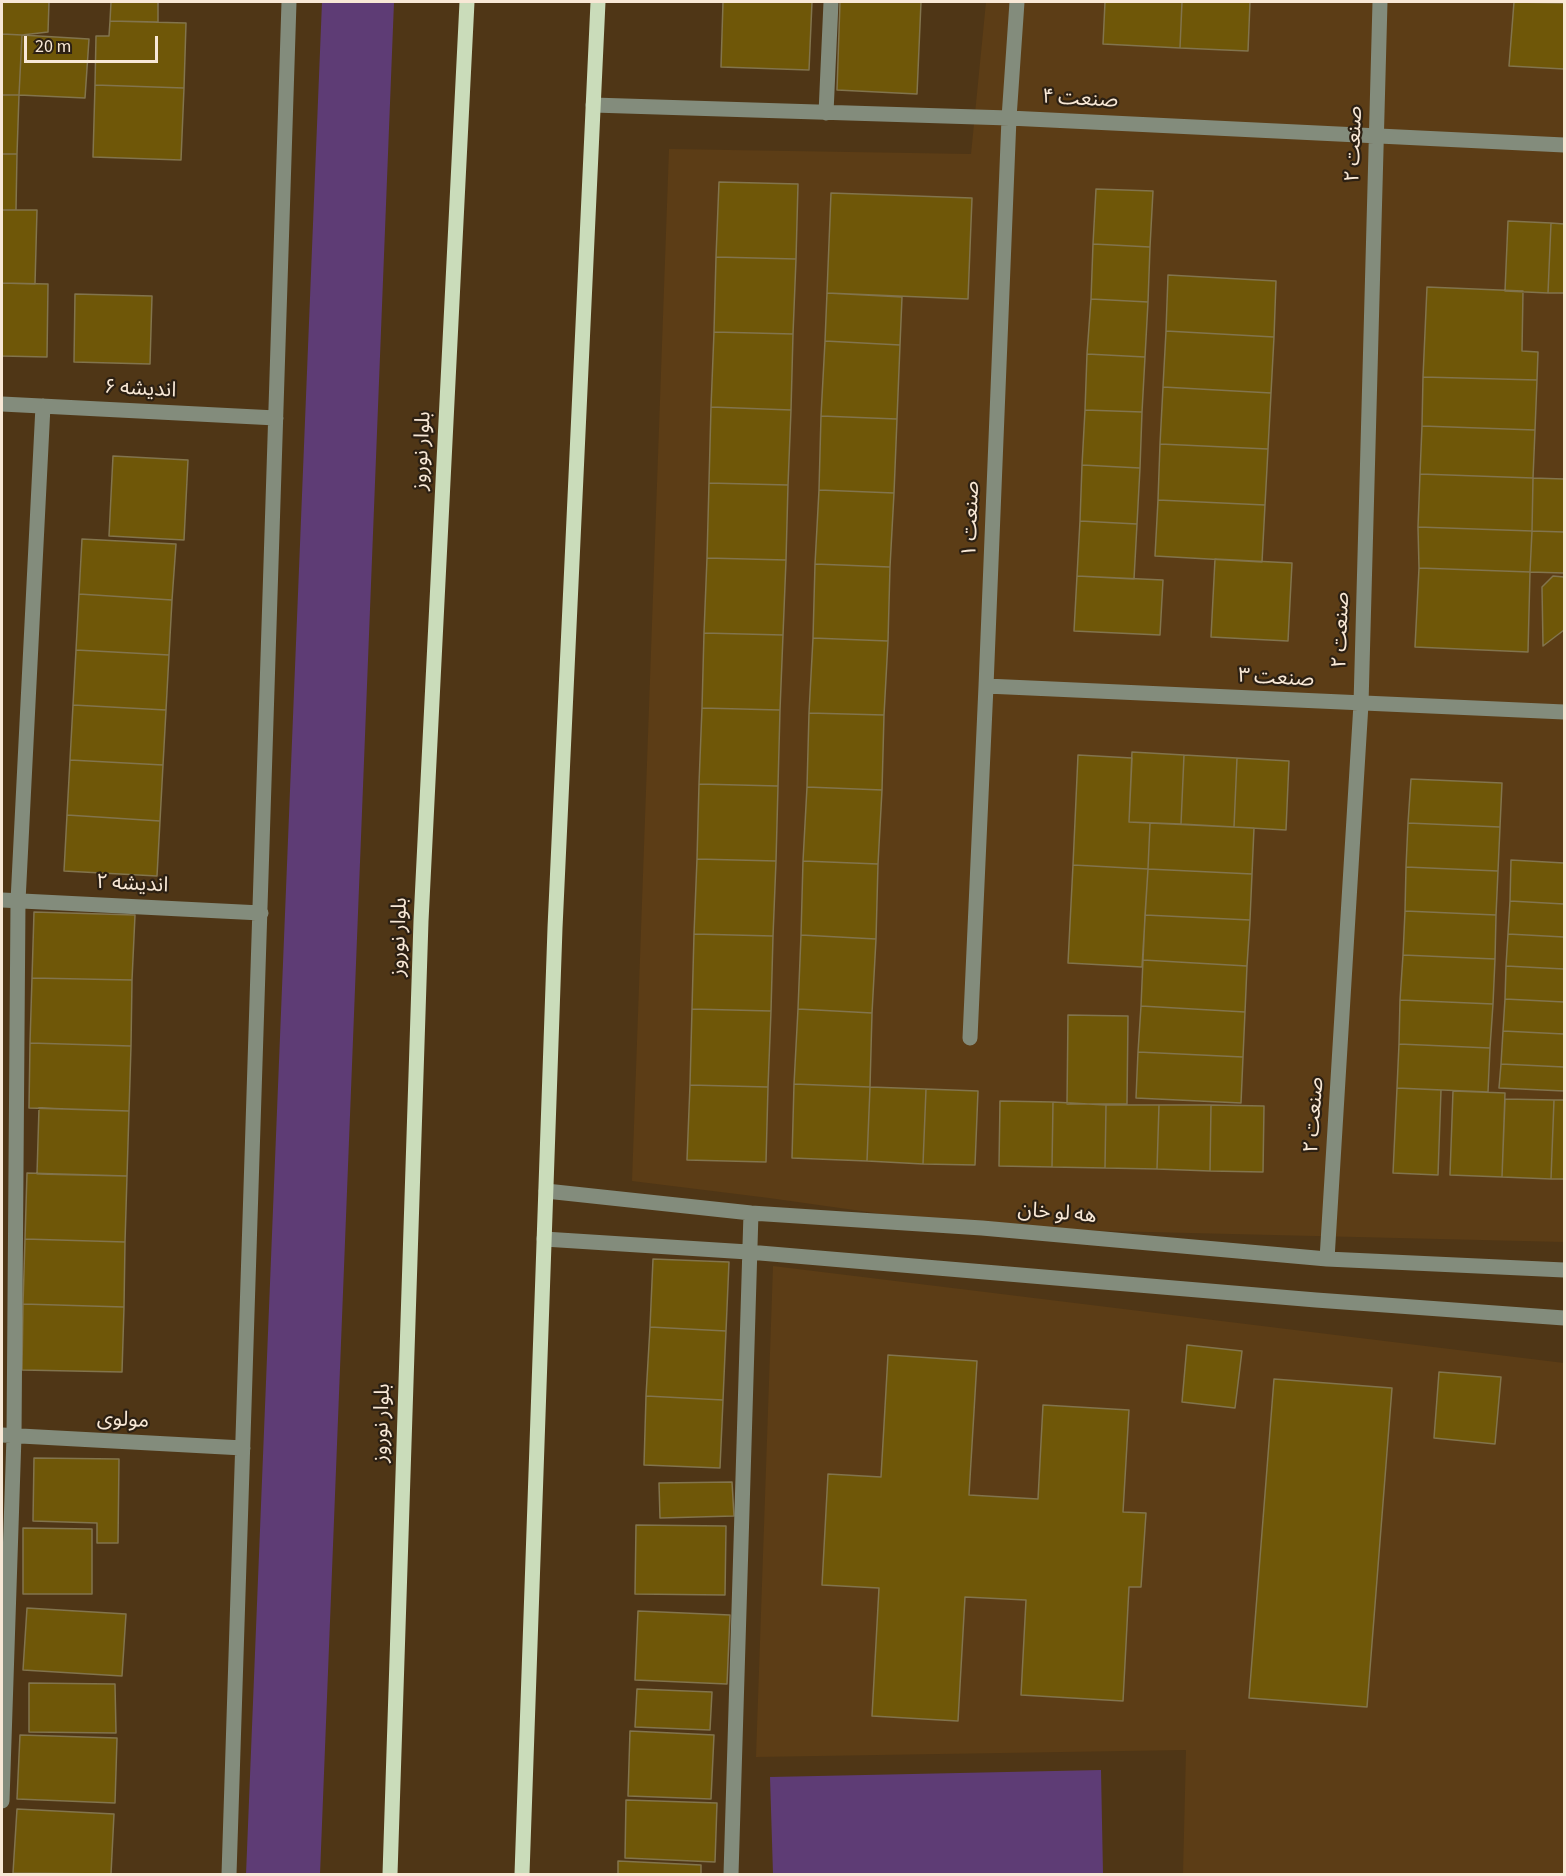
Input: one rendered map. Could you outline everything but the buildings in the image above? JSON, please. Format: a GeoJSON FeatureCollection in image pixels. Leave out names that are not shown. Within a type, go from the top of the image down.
{"type":"FeatureCollection","features":[{"type":"Feature","properties":{"kind":"main road","name":"بلوار نوروز"},"geometry":{"type":"LineString","coordinates":[[390,1875],[421,921],[467,2]]}},
{"type":"Feature","properties":{"kind":"main road"},"geometry":{"type":"LineString","coordinates":[[522,1875],[555,928],[598,2]]}},
{"type":"Feature","properties":{"kind":"street"},"geometry":{"type":"LineString","coordinates":[[229,1875],[290,2]]}},
{"type":"Feature","properties":{"kind":"street"},"geometry":{"type":"LineString","coordinates":[[826,113],[831,2]]}},
{"type":"Feature","properties":{"kind":"street","name":"صنعت ۱"},"geometry":{"type":"LineString","coordinates":[[970,1038],[1017,2]]}},
{"type":"Feature","properties":{"kind":"street","name":"صنعت ۲"},"geometry":{"type":"LineString","coordinates":[[1327,1259],[1361,704],[1380,2]]}},
{"type":"Feature","properties":{"kind":"street","name":"صنعت ۴"},"geometry":{"type":"LineString","coordinates":[[593,105],[1010,118],[1564,145]]}},
{"type":"Feature","properties":{"kind":"street","name":"اندیشه ۶"},"geometry":{"type":"LineString","coordinates":[[2,404],[276,418]]}},
{"type":"Feature","properties":{"kind":"street"},"geometry":{"type":"LineString","coordinates":[[2,1801],[18,901],[44,406]]}},
{"type":"Feature","properties":{"kind":"street","name":"صنعت ۳"},"geometry":{"type":"LineString","coordinates":[[986,686],[1564,712]]}},
{"type":"Feature","properties":{"kind":"street","name":"اندیشه ۲"},"geometry":{"type":"LineString","coordinates":[[2,900],[261,913]]}},
{"type":"Feature","properties":{"kind":"street","name":"هه لو خان"},"geometry":{"type":"LineString","coordinates":[[546,1191],[751,1213],[982,1228],[1327,1259],[1564,1270]]}},
{"type":"Feature","properties":{"kind":"street"},"geometry":{"type":"LineString","coordinates":[[731,1875],[748,1252],[751,1213]]}},
{"type":"Feature","properties":{"kind":"street"},"geometry":{"type":"LineString","coordinates":[[544,1239],[748,1252],[1316,1300],[1564,1318]]}},
{"type":"Feature","properties":{"kind":"street","name":"مولوی"},"geometry":{"type":"LineString","coordinates":[[8,1436],[243,1448]]}},
{"type":"Feature","properties":{"kind":"shaded area"},"geometry":{"type":"Polygon","coordinates":[[[322,2],[394,2],[320,1874],[246,1874],[322,2]]]}},
{"type":"Feature","properties":{"kind":"shaded area"},"geometry":{"type":"Polygon","coordinates":[[[986,2],[1564,2],[1564,1242],[982,1228],[632,1181],[669,149],[971,154],[986,2]]]}},
{"type":"Feature","properties":{"kind":"shaded area"},"geometry":{"type":"Polygon","coordinates":[[[773,1266],[1564,1363],[1564,1874],[1183,1874],[1186,1750],[756,1757],[773,1266]]]}},
{"type":"Feature","properties":{"kind":"shaded area"},"geometry":{"type":"Polygon","coordinates":[[[1101,1770],[1103,1874],[773,1874],[770,1777],[1101,1770]]]}}]}
